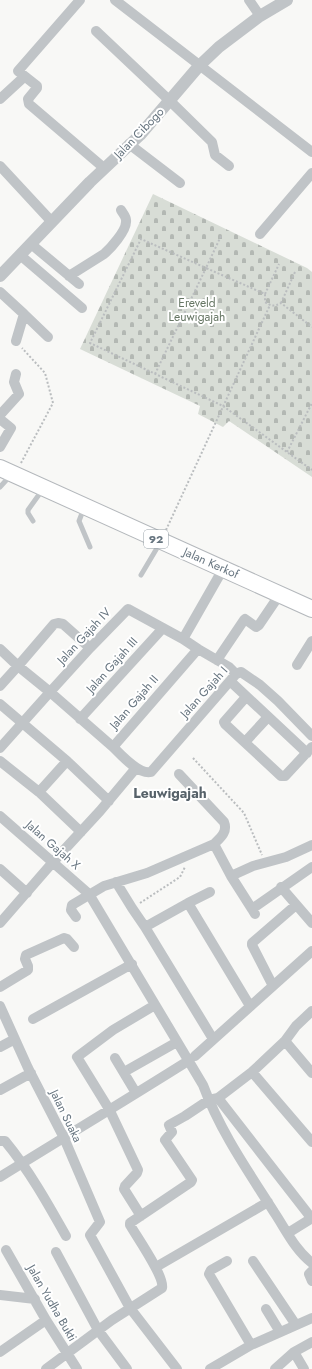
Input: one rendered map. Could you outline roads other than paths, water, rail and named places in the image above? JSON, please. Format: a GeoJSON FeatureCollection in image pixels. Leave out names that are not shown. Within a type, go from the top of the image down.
{"type":"FeatureCollection","features":[{"type":"Feature","properties":{"kind":"main road","name":"Jalan Kerkof"},"geometry":{"type":"LineString","coordinates":[[9,472],[43,489],[312,609]]}},
{"type":"Feature","properties":{"kind":"street"},"geometry":{"type":"LineString","coordinates":[[80,0],[18,70],[24,77],[37,87],[28,99],[29,104],[104,168]]}},
{"type":"Feature","properties":{"kind":"street"},"geometry":{"type":"LineString","coordinates":[[114,0],[312,152]]}},
{"type":"Feature","properties":{"kind":"street"},"geometry":{"type":"LineString","coordinates":[[248,0],[260,16]]}},
{"type":"Feature","properties":{"kind":"street","name":"Jalan Cibogo"},"geometry":{"type":"LineString","coordinates":[[2,270],[20,255],[104,168],[145,130],[199,66],[219,47],[260,16],[287,0]]}},
{"type":"Feature","properties":{"kind":"street"},"geometry":{"type":"LineString","coordinates":[[96,31],[212,142],[214,154],[229,166]]}},
{"type":"Feature","properties":{"kind":"street"},"geometry":{"type":"LineString","coordinates":[[0,98],[24,77]]}},
{"type":"Feature","properties":{"kind":"street"},"geometry":{"type":"LineString","coordinates":[[129,144],[180,183]]}},
{"type":"Feature","properties":{"kind":"street"},"geometry":{"type":"LineString","coordinates":[[0,166],[52,222]]}},
{"type":"Feature","properties":{"kind":"street"},"geometry":{"type":"LineString","coordinates":[[260,234],[312,173]]}},
{"type":"Feature","properties":{"kind":"street"},"geometry":{"type":"LineString","coordinates":[[69,276],[109,250],[126,224],[126,218],[121,210]]}},
{"type":"Feature","properties":{"kind":"street"},"geometry":{"type":"LineString","coordinates":[[31,244],[78,284]]}},
{"type":"Feature","properties":{"kind":"street"},"geometry":{"type":"LineString","coordinates":[[20,255],[82,308]]}},
{"type":"Feature","properties":{"kind":"street"},"geometry":{"type":"LineString","coordinates":[[0,292],[48,337]]}},
{"type":"Feature","properties":{"kind":"street"},"geometry":{"type":"LineString","coordinates":[[16,341],[24,314]]}},
{"type":"Feature","properties":{"kind":"street"},"geometry":{"type":"LineString","coordinates":[[0,415],[19,394],[14,382],[16,374]]}},
{"type":"Feature","properties":{"kind":"street"},"geometry":{"type":"LineString","coordinates":[[0,419],[11,428],[0,447]]}},
{"type":"Feature","properties":{"kind":"street"},"geometry":{"type":"LineString","coordinates":[[223,569],[183,639],[217,660],[246,696],[268,717],[309,750],[285,776],[283,776],[226,726],[224,722],[246,696]]}},
{"type":"Feature","properties":{"kind":"street"},"geometry":{"type":"LineString","coordinates":[[217,660],[244,620],[245,619],[256,627],[259,625],[280,594]]}},
{"type":"Feature","properties":{"kind":"street","name":"Jalan Gajah IV"},"geometry":{"type":"LineString","coordinates":[[50,692],[128,609],[183,639]]}},
{"type":"Feature","properties":{"kind":"street"},"geometry":{"type":"LineString","coordinates":[[0,686],[54,624],[58,622],[90,648]]}},
{"type":"Feature","properties":{"kind":"street","name":"Jalan Gajah III"},"geometry":{"type":"LineString","coordinates":[[80,719],[163,628]]}},
{"type":"Feature","properties":{"kind":"street"},"geometry":{"type":"LineString","coordinates":[[297,665],[311,645]]}},
{"type":"Feature","properties":{"kind":"street","name":"Jalan Gajah II"},"geometry":{"type":"LineString","coordinates":[[0,649],[113,747],[198,649]]}},
{"type":"Feature","properties":{"kind":"street","name":"Jalan Gajah I"},"geometry":{"type":"LineString","coordinates":[[136,768],[147,773],[151,772],[233,678],[243,673],[260,685],[278,701],[312,736]]}},
{"type":"Feature","properties":{"kind":"street"},"geometry":{"type":"LineString","coordinates":[[0,748],[50,692]]}},
{"type":"Feature","properties":{"kind":"street"},"geometry":{"type":"LineString","coordinates":[[0,704],[67,761],[109,801]]}},
{"type":"Feature","properties":{"kind":"street"},"geometry":{"type":"LineString","coordinates":[[246,742],[268,717]]}},
{"type":"Feature","properties":{"kind":"street"},"geometry":{"type":"LineString","coordinates":[[0,923],[109,801],[136,768],[113,747]]}},
{"type":"Feature","properties":{"kind":"street"},"geometry":{"type":"LineString","coordinates":[[39,792],[67,761]]}},
{"type":"Feature","properties":{"kind":"street"},"geometry":{"type":"LineString","coordinates":[[0,762],[39,792],[81,832]]}},
{"type":"Feature","properties":{"kind":"street"},"geometry":{"type":"LineString","coordinates":[[76,917],[71,910],[71,907],[89,894],[104,886],[147,873],[189,856],[214,844],[225,831],[226,827],[224,822],[179,774]]}},
{"type":"Feature","properties":{"kind":"street","name":"Jalan Gajah X"},"geometry":{"type":"LineString","coordinates":[[0,816],[89,894],[156,1004],[177,1042],[192,1058],[203,1085],[213,1099]]}},
{"type":"Feature","properties":{"kind":"street"},"geometry":{"type":"LineString","coordinates":[[214,844],[231,876],[254,911],[282,887],[312,867]]}},
{"type":"Feature","properties":{"kind":"street"},"geometry":{"type":"LineString","coordinates":[[231,876],[253,866],[286,857],[312,845]]}},
{"type":"Feature","properties":{"kind":"street"},"geometry":{"type":"LineString","coordinates":[[0,869],[27,893]]}},
{"type":"Feature","properties":{"kind":"street"},"geometry":{"type":"LineString","coordinates":[[116,882],[213,1039]]}},
{"type":"Feature","properties":{"kind":"street"},"geometry":{"type":"LineString","coordinates":[[282,887],[312,923]]}},
{"type":"Feature","properties":{"kind":"street"},"geometry":{"type":"LineString","coordinates":[[145,927],[210,892]]}},
{"type":"Feature","properties":{"kind":"street"},"geometry":{"type":"LineString","coordinates":[[188,903],[250,1006]]}},
{"type":"Feature","properties":{"kind":"street"},"geometry":{"type":"LineString","coordinates":[[273,986],[252,943],[296,905]]}},
{"type":"Feature","properties":{"kind":"street"},"geometry":{"type":"LineString","coordinates":[[0,987],[28,970],[25,959],[26,955],[64,938],[70,941],[74,947]]}},
{"type":"Feature","properties":{"kind":"street"},"geometry":{"type":"LineString","coordinates":[[0,1177],[192,1058],[312,951]]}},
{"type":"Feature","properties":{"kind":"street"},"geometry":{"type":"LineString","coordinates":[[34,1019],[132,964]]}},
{"type":"Feature","properties":{"kind":"street"},"geometry":{"type":"LineString","coordinates":[[141,1216],[124,1189],[138,1170],[109,1109],[78,1060],[77,1055],[113,1030],[156,1004]]}},
{"type":"Feature","properties":{"kind":"street","name":"Jalan Suaka"},"geometry":{"type":"LineString","coordinates":[[0,1006],[31,1073],[64,1138],[100,1222],[90,1236],[130,1308]]}},
{"type":"Feature","properties":{"kind":"street"},"geometry":{"type":"LineString","coordinates":[[46,1369],[98,1330],[162,1288],[163,1285],[156,1267],[130,1225],[131,1221],[141,1216],[191,1182],[192,1178],[165,1140],[165,1138],[172,1132],[169,1126],[170,1124],[213,1099],[252,1072],[285,1041],[296,1026],[312,1011]]}},
{"type":"Feature","properties":{"kind":"street"},"geometry":{"type":"LineString","coordinates":[[0,1047],[15,1039]]}},
{"type":"Feature","properties":{"kind":"street"},"geometry":{"type":"LineString","coordinates":[[285,1041],[312,1073]]}},
{"type":"Feature","properties":{"kind":"street"},"geometry":{"type":"LineString","coordinates":[[124,1072],[177,1042]]}},
{"type":"Feature","properties":{"kind":"street"},"geometry":{"type":"LineString","coordinates":[[115,1058],[136,1093]]}},
{"type":"Feature","properties":{"kind":"street"},"geometry":{"type":"LineString","coordinates":[[252,1072],[312,1142]]}},
{"type":"Feature","properties":{"kind":"street"},"geometry":{"type":"LineString","coordinates":[[0,1090],[31,1073]]}},
{"type":"Feature","properties":{"kind":"street"},"geometry":{"type":"LineString","coordinates":[[213,1099],[221,1126],[238,1157],[297,1249],[312,1263]]}},
{"type":"Feature","properties":{"kind":"street"},"geometry":{"type":"LineString","coordinates":[[213,1099],[312,1219],[288,1233]]}},
{"type":"Feature","properties":{"kind":"street"},"geometry":{"type":"LineString","coordinates":[[0,1141],[5,1141],[21,1164],[48,1204],[66,1236]]}},
{"type":"Feature","properties":{"kind":"street"},"geometry":{"type":"LineString","coordinates":[[156,1267],[268,1202]]}},
{"type":"Feature","properties":{"kind":"street","name":"Jalan Yudha Bukti"},"geometry":{"type":"LineString","coordinates":[[6,1250],[46,1320],[77,1369]]}},
{"type":"Feature","properties":{"kind":"street"},"geometry":{"type":"LineString","coordinates":[[56,1252],[98,1330],[127,1369]]}},
{"type":"Feature","properties":{"kind":"street"},"geometry":{"type":"LineString","coordinates":[[227,1261],[211,1270],[209,1274],[250,1345]]}},
{"type":"Feature","properties":{"kind":"street"},"geometry":{"type":"LineString","coordinates":[[253,1261],[296,1325]]}},
{"type":"Feature","properties":{"kind":"street"},"geometry":{"type":"LineString","coordinates":[[312,1271],[309,1274],[312,1281]]}},
{"type":"Feature","properties":{"kind":"street"},"geometry":{"type":"LineString","coordinates":[[0,1295],[35,1299]]}},
{"type":"Feature","properties":{"kind":"street"},"geometry":{"type":"LineString","coordinates":[[130,1308],[177,1369]]}},
{"type":"Feature","properties":{"kind":"street"},"geometry":{"type":"LineString","coordinates":[[266,1309],[280,1332]]}},
{"type":"Feature","properties":{"kind":"street"},"geometry":{"type":"LineString","coordinates":[[210,1369],[250,1345],[312,1318]]}},
{"type":"Feature","properties":{"kind":"street"},"geometry":{"type":"LineString","coordinates":[[0,1352],[46,1320]]}},
{"type":"Feature","properties":{"kind":"street"},"geometry":{"type":"LineString","coordinates":[[275,1369],[294,1352],[312,1342]]}},
{"type":"Feature","properties":{"kind":"street"},"geometry":{"type":"LineString","coordinates":[[294,1352],[304,1369]]}},
{"type":"Feature","properties":{"kind":"lane"},"geometry":{"type":"LineString","coordinates":[[0,487],[9,472]]}},
{"type":"Feature","properties":{"kind":"lane"},"geometry":{"type":"LineString","coordinates":[[33,521],[28,513],[28,510],[43,489]]}},
{"type":"Feature","properties":{"kind":"lane"},"geometry":{"type":"LineString","coordinates":[[84,507],[79,521],[90,547]]}},
{"type":"Feature","properties":{"kind":"lane"},"geometry":{"type":"LineString","coordinates":[[140,575],[161,541]]}},
{"type":"Feature","properties":{"kind":"district","name":"Leuwigajah"},"geometry":{"type":"Point","coordinates":[170,793]}},
{"type":"Feature","properties":{"kind":"park label","name":"Ereveld Leuwigajah"},"geometry":{"type":"Point","coordinates":[197,310]}}]}
